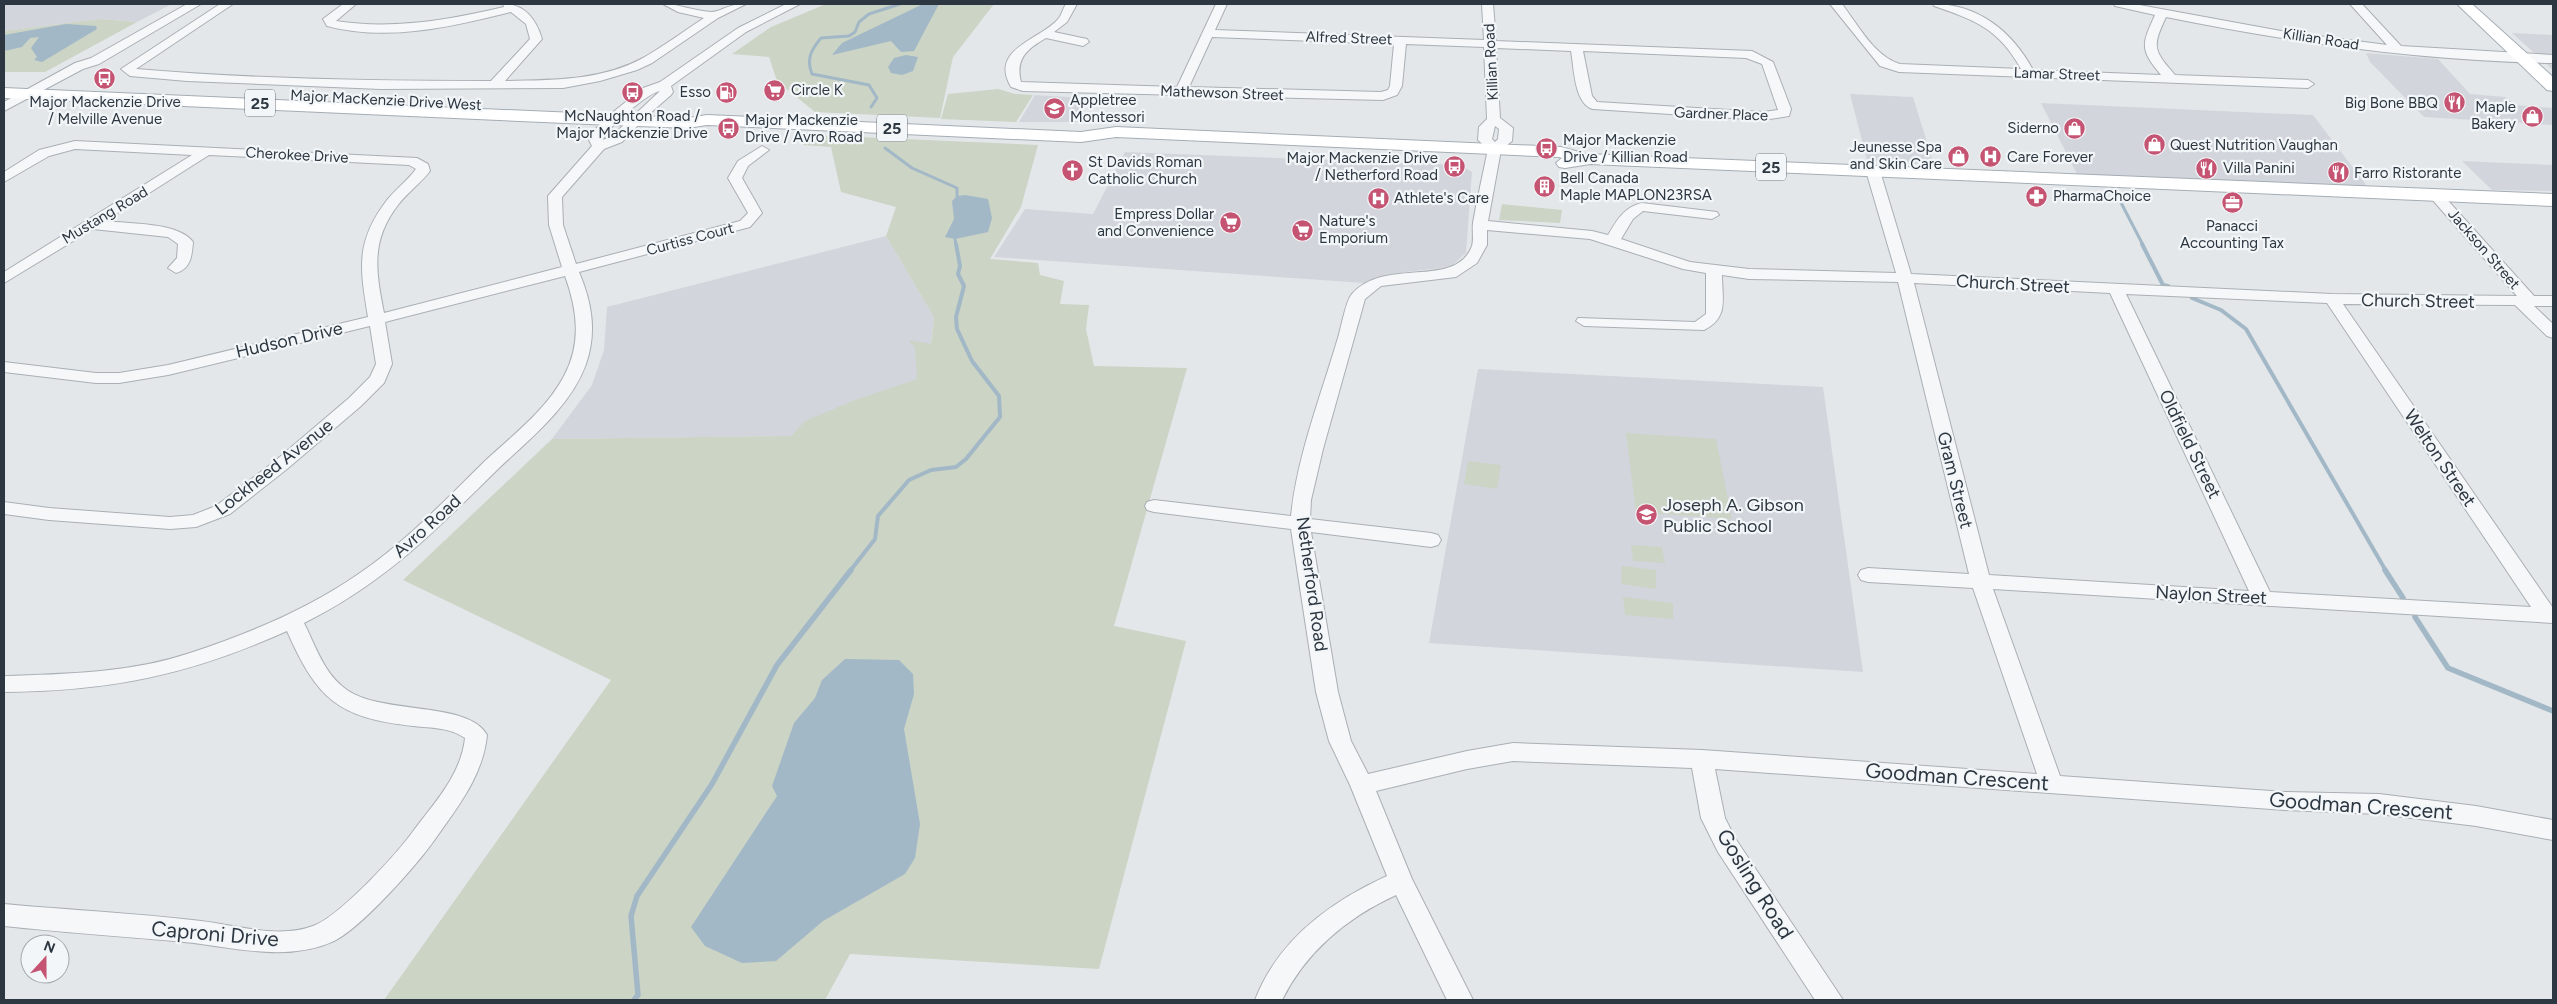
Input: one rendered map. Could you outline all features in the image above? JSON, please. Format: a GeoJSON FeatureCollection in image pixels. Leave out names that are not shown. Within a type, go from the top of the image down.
{"type":"FeatureCollection","features":[{"type":"Feature","properties":{"kind":"main road"},"geometry":{"type":"LineString","coordinates":[[2464,4],[2553,86]]}},
{"type":"Feature","properties":{"kind":"main road","name":"Major MacKenzie Drive West"},"geometry":{"type":"LineString","coordinates":[[4,84],[44,90],[628,116]]}},
{"type":"Feature","properties":{"kind":"main road","name":"Major MacKenzie Drive West"},"geometry":{"type":"LineString","coordinates":[[4,93],[26,94],[62,86],[628,116],[688,123],[707,120],[1081,137],[1112,144],[1494,154],[1561,164],[1582,159],[2553,200]]}},
{"type":"Feature","properties":{"kind":"street"},"geometry":{"type":"LineString","coordinates":[[4,118],[79,66],[95,61],[195,4]]}},
{"type":"Feature","properties":{"kind":"street"},"geometry":{"type":"LineString","coordinates":[[226,4],[127,69],[130,72],[187,77],[399,85],[563,84],[618,72],[648,60],[714,16],[740,4]]}},
{"type":"Feature","properties":{"kind":"street"},"geometry":{"type":"LineString","coordinates":[[350,4],[329,19],[331,24],[368,27],[424,27],[510,6],[531,23],[536,39],[494,85]]}},
{"type":"Feature","properties":{"kind":"street"},"geometry":{"type":"LineString","coordinates":[[668,4],[682,10],[714,16]]}},
{"type":"Feature","properties":{"kind":"street"},"geometry":{"type":"LineString","coordinates":[[628,116],[647,91],[664,85],[742,30],[794,4]]}},
{"type":"Feature","properties":{"kind":"street","name":"Mathewson Street"},"geometry":{"type":"LineString","coordinates":[[1070,4],[1065,18],[1046,34],[1015,55],[1012,69],[1014,82],[1019,86],[1181,92],[1383,96],[1392,92],[1396,86],[1400,40]]}},
{"type":"Feature","properties":{"kind":"street"},"geometry":{"type":"LineString","coordinates":[[1181,92],[1221,4]]}},
{"type":"Feature","properties":{"kind":"street","name":"Killian Road"},"geometry":{"type":"LineString","coordinates":[[1488,4],[1494,120],[1486,127],[1485,140],[1494,154]]}},
{"type":"Feature","properties":{"kind":"street","name":"Lamar Street"},"geometry":{"type":"LineString","coordinates":[[1836,4],[1884,63],[1910,69],[2308,84]]}},
{"type":"Feature","properties":{"kind":"street"},"geometry":{"type":"LineString","coordinates":[[1938,4],[1994,25],[2010,40],[2029,73]]}},
{"type":"Feature","properties":{"kind":"street","name":"Killian Road"},"geometry":{"type":"LineString","coordinates":[[2119,4],[2324,40],[2399,51],[2525,60],[2553,59]]}},
{"type":"Feature","properties":{"kind":"street"},"geometry":{"type":"LineString","coordinates":[[2356,4],[2399,51]]}},
{"type":"Feature","properties":{"kind":"street"},"geometry":{"type":"LineString","coordinates":[[2162,12],[2149,41],[2150,49],[2154,59],[2171,78]]}},
{"type":"Feature","properties":{"kind":"street","name":"Alfred Street"},"geometry":{"type":"LineString","coordinates":[[1208,33],[1489,44]]}},
{"type":"Feature","properties":{"kind":"street"},"geometry":{"type":"LineString","coordinates":[[1046,34],[1083,42]]}},
{"type":"Feature","properties":{"kind":"street","name":"Gardner Place"},"geometry":{"type":"LineString","coordinates":[[1489,44],[1576,46],[1748,54],[1767,62],[1786,109],[1784,113],[1778,116],[1763,116],[1593,105],[1586,97],[1576,46]]}},
{"type":"Feature","properties":{"kind":"street"},"geometry":{"type":"LineString","coordinates":[[62,86],[95,67],[95,61]]}},
{"type":"Feature","properties":{"kind":"street"},"geometry":{"type":"LineString","coordinates":[[628,116],[667,92],[664,85]]}},
{"type":"Feature","properties":{"kind":"street"},"geometry":{"type":"LineString","coordinates":[[4,107],[26,94]]}},
{"type":"Feature","properties":{"kind":"street","name":"Avro Road"},"geometry":{"type":"LineString","coordinates":[[599,146],[595,138],[628,116]]}},
{"type":"Feature","properties":{"kind":"street","name":"Avro Road"},"geometry":{"type":"LineString","coordinates":[[4,684],[77,683],[138,674],[216,651],[292,620],[364,580],[414,541],[551,405],[574,372],[585,339],[583,304],[571,270],[562,252],[555,225],[555,196],[599,146],[617,139],[628,116]]}},
{"type":"Feature","properties":{"kind":"street","name":"Cherokee Drive"},"geometry":{"type":"LineString","coordinates":[[4,178],[44,153],[69,146],[412,161],[421,164],[423,171],[391,202],[373,233],[368,254],[368,269],[375,301],[376,320]]}},
{"type":"Feature","properties":{"kind":"street","name":"Curtiss Court"},"geometry":{"type":"LineString","coordinates":[[571,270],[745,224],[755,212],[747,196],[737,186],[735,178],[743,164],[762,150]]}},
{"type":"Feature","properties":{"kind":"street","name":"Mustang Road"},"geometry":{"type":"LineString","coordinates":[[4,278],[207,151]]}},
{"type":"Feature","properties":{"kind":"street","name":"Netherford Road"},"geometry":{"type":"LineString","coordinates":[[1460,1000],[1401,881],[1362,785],[1340,741],[1327,692],[1300,524],[1302,500],[1314,448],[1358,297],[1376,282],[1458,271],[1475,257],[1480,245],[1480,225],[1494,154]]}},
{"type":"Feature","properties":{"kind":"street","name":"Gram Street"},"geometry":{"type":"LineString","coordinates":[[1874,171],[1905,278],[1981,583],[2052,784]]}},
{"type":"Feature","properties":{"kind":"street","name":"Jackson Street"},"geometry":{"type":"LineString","coordinates":[[2437,196],[2553,333]]}},
{"type":"Feature","properties":{"kind":"street"},"geometry":{"type":"LineString","coordinates":[[1613,240],[1628,214],[1636,209],[1712,214]]}},
{"type":"Feature","properties":{"kind":"street"},"geometry":{"type":"LineString","coordinates":[[89,224],[172,233],[186,242],[184,259],[176,268]]}},
{"type":"Feature","properties":{"kind":"street","name":"Church Street"},"geometry":{"type":"LineString","coordinates":[[1480,225],[1566,231],[1613,240],[1667,260],[1714,271],[1905,278],[2332,299],[2553,301]]}},
{"type":"Feature","properties":{"kind":"street","name":"Hudson Drive"},"geometry":{"type":"LineString","coordinates":[[4,366],[80,376],[119,378],[168,370],[376,320],[571,270]]}},
{"type":"Feature","properties":{"kind":"street"},"geometry":{"type":"LineString","coordinates":[[1584,321],[1698,327],[1708,322],[1714,315],[1714,271]]}},
{"type":"Feature","properties":{"kind":"street","name":"Oldfield Street"},"geometry":{"type":"LineString","coordinates":[[2116,289],[2264,598]]}},
{"type":"Feature","properties":{"kind":"street","name":"Welton Street"},"geometry":{"type":"LineString","coordinates":[[2332,299],[2551,616]]}},
{"type":"Feature","properties":{"kind":"street","name":"Lockheed Avenue"},"geometry":{"type":"LineString","coordinates":[[4,508],[49,514],[170,523],[196,521],[210,517],[223,510],[281,465],[378,380],[384,364],[376,320]]}},
{"type":"Feature","properties":{"kind":"street"},"geometry":{"type":"LineString","coordinates":[[1154,506],[1430,540]]}},
{"type":"Feature","properties":{"kind":"street","name":"Naylon Street"},"geometry":{"type":"LineString","coordinates":[[1868,575],[2551,616]]}},
{"type":"Feature","properties":{"kind":"street","name":"Caproni Drive"},"geometry":{"type":"LineString","coordinates":[[4,915],[221,934],[269,942],[298,940],[321,936],[336,928],[385,883],[418,844],[459,784],[476,748],[476,735],[466,726],[452,722],[371,711],[349,702],[328,687],[292,620]]}},
{"type":"Feature","properties":{"kind":"street","name":"Goodman Crescent"},"geometry":{"type":"LineString","coordinates":[[1362,785],[1431,768],[1514,752],[1702,759],[2285,801],[2379,804],[2476,816],[2553,830]]}},
{"type":"Feature","properties":{"kind":"street","name":"Gosling Road"},"geometry":{"type":"LineString","coordinates":[[1702,759],[1713,818],[1726,845],[1830,1000]]}},
{"type":"Feature","properties":{"kind":"street"},"geometry":{"type":"LineString","coordinates":[[1268,1000],[1279,977],[1310,937],[1349,906],[1401,881]]}},
{"type":"Feature","properties":{"kind":"shaded area"},"geometry":{"type":"Polygon","coordinates":[[[4,4],[172,4],[137,22],[100,19],[4,31],[4,4]]]}},
{"type":"Feature","properties":{"kind":"shaded area"},"geometry":{"type":"Polygon","coordinates":[[[2512,33],[2553,35],[2553,70],[2512,33]]]}},
{"type":"Feature","properties":{"kind":"shaded area"},"geometry":{"type":"Polygon","coordinates":[[[2366,53],[2438,59],[2470,94],[2505,97],[2516,105],[2553,108],[2553,125],[2424,117],[2370,62],[2366,53]]]}},
{"type":"Feature","properties":{"kind":"shaded area"},"geometry":{"type":"Polygon","coordinates":[[[1850,94],[1913,97],[1934,165],[1867,160],[1850,94]]]}},
{"type":"Feature","properties":{"kind":"shaded area","name":"Appletree Montessori"},"geometry":{"type":"Polygon","coordinates":[[[1035,95],[1085,98],[1079,107],[1084,111],[1078,122],[1019,122],[1035,95]]]}},
{"type":"Feature","properties":{"kind":"shaded area"},"geometry":{"type":"Polygon","coordinates":[[[2041,103],[2313,115],[2367,186],[2077,174],[2041,103]]]}},
{"type":"Feature","properties":{"kind":"shaded area"},"geometry":{"type":"Polygon","coordinates":[[[1125,152],[1460,165],[1472,172],[1466,253],[1450,267],[1405,272],[1364,283],[994,257],[1025,209],[1093,214],[1125,152]]]}},
{"type":"Feature","properties":{"kind":"shaded area"},"geometry":{"type":"Polygon","coordinates":[[[2462,161],[2553,165],[2553,191],[2492,190],[2462,161]]]}},
{"type":"Feature","properties":{"kind":"shaded area"},"geometry":{"type":"Polygon","coordinates":[[[886,236],[934,317],[926,384],[791,436],[552,439],[592,385],[604,350],[607,307],[886,236]]]}},
{"type":"Feature","properties":{"kind":"shaded area","name":"Joseph A. Gibson Public School"},"geometry":{"type":"Polygon","coordinates":[[[1478,369],[1823,387],[1863,672],[1429,643],[1478,369]]]}},
{"type":"Feature","properties":{"kind":"green space"},"geometry":{"type":"Polygon","coordinates":[[[826,4],[994,4],[953,57],[940,118],[815,112],[777,81],[769,57],[732,54],[771,27],[826,4]]]}},
{"type":"Feature","properties":{"kind":"green space"},"geometry":{"type":"Polygon","coordinates":[[[100,19],[137,22],[45,72],[4,72],[4,31],[100,19]]]}},
{"type":"Feature","properties":{"kind":"green space"},"geometry":{"type":"Polygon","coordinates":[[[998,89],[1015,94],[1033,95],[1016,122],[941,119],[948,94],[998,89]]]}},
{"type":"Feature","properties":{"kind":"green space"},"geometry":{"type":"Polygon","coordinates":[[[812,135],[1038,145],[1021,207],[990,259],[1038,263],[1040,275],[1064,281],[1060,304],[1089,305],[1086,329],[1094,366],[1187,368],[1114,626],[1186,641],[1099,969],[850,954],[825,1000],[384,1000],[611,680],[403,580],[552,439],[791,436],[805,421],[855,400],[917,379],[915,348],[909,340],[931,344],[934,317],[886,236],[896,207],[841,192],[831,147],[803,145],[812,135]]]}},
{"type":"Feature","properties":{"kind":"green space"},"geometry":{"type":"Polygon","coordinates":[[[1502,204],[1562,210],[1560,223],[1499,220],[1502,204]]]}},
{"type":"Feature","properties":{"kind":"green space"},"geometry":{"type":"Polygon","coordinates":[[[1626,433],[1716,439],[1732,519],[1636,512],[1626,433]]]}},
{"type":"Feature","properties":{"kind":"green space"},"geometry":{"type":"Polygon","coordinates":[[[1468,461],[1501,465],[1497,489],[1464,484],[1468,461]]]}},
{"type":"Feature","properties":{"kind":"green space"},"geometry":{"type":"Polygon","coordinates":[[[1631,545],[1662,547],[1665,563],[1633,561],[1631,545]]]}},
{"type":"Feature","properties":{"kind":"green space"},"geometry":{"type":"Polygon","coordinates":[[[1622,566],[1656,570],[1656,589],[1621,584],[1622,566]]]}},
{"type":"Feature","properties":{"kind":"green space"},"geometry":{"type":"Polygon","coordinates":[[[1623,597],[1673,603],[1673,619],[1625,615],[1623,597]]]}},
{"type":"Feature","properties":{"kind":"water"},"geometry":{"type":"Polygon","coordinates":[[[923,4],[939,4],[914,51],[901,52],[891,41],[832,55],[842,43],[923,4]]]}},
{"type":"Feature","properties":{"kind":"water"},"geometry":{"type":"Polygon","coordinates":[[[66,24],[96,26],[97,29],[42,62],[34,60],[37,57],[31,48],[39,37],[30,38],[22,47],[4,51],[4,35],[66,24]]]}},
{"type":"Feature","properties":{"kind":"water"},"geometry":{"type":"Polygon","coordinates":[[[906,55],[918,57],[913,71],[902,75],[891,73],[888,67],[894,58],[906,55]]]}},
{"type":"Feature","properties":{"kind":"water"},"geometry":{"type":"Polygon","coordinates":[[[965,195],[988,199],[992,218],[988,232],[955,239],[945,237],[954,219],[952,201],[957,196],[965,195]]]}},
{"type":"Feature","properties":{"kind":"water"},"geometry":{"type":"Polygon","coordinates":[[[845,659],[899,660],[913,674],[914,694],[904,729],[920,824],[915,858],[905,874],[823,921],[776,961],[742,963],[705,946],[691,927],[777,796],[772,786],[794,723],[815,698],[822,680],[845,659]]]}},
{"type":"Feature","properties":{"kind":"waterway"},"geometry":{"type":"LineString","coordinates":[[871,107],[877,98],[869,85],[812,74],[809,64],[810,55],[821,38],[849,36],[855,32],[859,22],[869,14],[900,4]]}},
{"type":"Feature","properties":{"kind":"waterway"},"geometry":{"type":"LineString","coordinates":[[885,148],[912,168],[957,188],[957,196]]}},
{"type":"Feature","properties":{"kind":"waterway"},"geometry":{"type":"LineString","coordinates":[[2117,195],[2143,245]]}},
{"type":"Feature","properties":{"kind":"waterway"},"geometry":{"type":"LineString","coordinates":[[955,239],[956,245]]}},
{"type":"Feature","properties":{"kind":"waterway"},"geometry":{"type":"LineString","coordinates":[[850,571],[875,539],[878,516],[909,480],[931,470],[956,467],[966,459],[1000,417],[999,396],[972,361],[957,329],[956,317],[964,286],[958,274],[960,266],[956,244]]}},
{"type":"Feature","properties":{"kind":"waterway"},"geometry":{"type":"LineString","coordinates":[[2142,244],[2163,285],[2168,286]]}},
{"type":"Feature","properties":{"kind":"waterway"},"geometry":{"type":"LineString","coordinates":[[2192,298],[2221,310],[2246,329],[2386,571]]}},
{"type":"Feature","properties":{"kind":"waterway"},"geometry":{"type":"LineString","coordinates":[[634,1000],[638,995],[631,916],[637,896],[712,784],[777,665],[851,570]]}},
{"type":"Feature","properties":{"kind":"waterway"},"geometry":{"type":"LineString","coordinates":[[2385,570],[2403,598]]}},
{"type":"Feature","properties":{"kind":"waterway"},"geometry":{"type":"LineString","coordinates":[[2415,617],[2448,668],[2553,711]]}},
{"type":"Feature","properties":{"kind":"place","name":"Major Mackenzie Drive / Melville Avenue"},"geometry":{"type":"Point","coordinates":[105,79]}},
{"type":"Feature","properties":{"kind":"place","name":"Circle K"},"geometry":{"type":"Point","coordinates":[775,90]}},
{"type":"Feature","properties":{"kind":"place","name":"Esso"},"geometry":{"type":"Point","coordinates":[727,92]}},
{"type":"Feature","properties":{"kind":"place","name":"McNaughton Road / Major Mackenzie Drive"},"geometry":{"type":"Point","coordinates":[632,93]}},
{"type":"Feature","properties":{"kind":"place","name":"Big Bone BBQ"},"geometry":{"type":"Point","coordinates":[2454,103]}},
{"type":"Feature","properties":{"kind":"place","name":"Appletree Montessori"},"geometry":{"type":"Point","coordinates":[1054,109]}},
{"type":"Feature","properties":{"kind":"place","name":"Maple Bakery"},"geometry":{"type":"Point","coordinates":[2532,116]}},
{"type":"Feature","properties":{"kind":"place","name":"Siderno"},"geometry":{"type":"Point","coordinates":[2075,128]}},
{"type":"Feature","properties":{"kind":"place","name":"Major Mackenzie Drive / Avro Road"},"geometry":{"type":"Point","coordinates":[729,129]}},
{"type":"Feature","properties":{"kind":"place","name":"Quest Nutrition Vaughan"},"geometry":{"type":"Point","coordinates":[2154,145]}},
{"type":"Feature","properties":{"kind":"place","name":"Major Mackenzie Drive / Killian Road"},"geometry":{"type":"Point","coordinates":[1547,149]}},
{"type":"Feature","properties":{"kind":"place","name":"Jeunesse Spa and Skin Care"},"geometry":{"type":"Point","coordinates":[1958,156]}},
{"type":"Feature","properties":{"kind":"place","name":"Care Forever"},"geometry":{"type":"Point","coordinates":[1991,157]}},
{"type":"Feature","properties":{"kind":"place","name":"Major Mackenzie Drive / Netherford Road"},"geometry":{"type":"Point","coordinates":[1454,167]}},
{"type":"Feature","properties":{"kind":"place","name":"Villa Panini"},"geometry":{"type":"Point","coordinates":[2207,168]}},
{"type":"Feature","properties":{"kind":"place","name":"St Davids Roman Catholic Church"},"geometry":{"type":"Point","coordinates":[1072,171]}},
{"type":"Feature","properties":{"kind":"place","name":"Farro Ristorante"},"geometry":{"type":"Point","coordinates":[2338,173]}},
{"type":"Feature","properties":{"kind":"place","name":"Bell Canada Maple MAPLON23RSA"},"geometry":{"type":"Point","coordinates":[1544,187]}},
{"type":"Feature","properties":{"kind":"place","name":"PharmaChoice"},"geometry":{"type":"Point","coordinates":[2037,196]}},
{"type":"Feature","properties":{"kind":"place","name":"Athlete's Care"},"geometry":{"type":"Point","coordinates":[1378,198]}},
{"type":"Feature","properties":{"kind":"place","name":"Panacci Accounting Tax"},"geometry":{"type":"Point","coordinates":[2232,203]}},
{"type":"Feature","properties":{"kind":"place","name":"Empress Dollar and Convenience"},"geometry":{"type":"Point","coordinates":[1230,223]}},
{"type":"Feature","properties":{"kind":"place","name":"Nature's Emporium"},"geometry":{"type":"Point","coordinates":[1303,230]}},
{"type":"Feature","properties":{"kind":"place","name":"Joseph A. Gibson Public School"},"geometry":{"type":"Point","coordinates":[1647,515]}}]}
